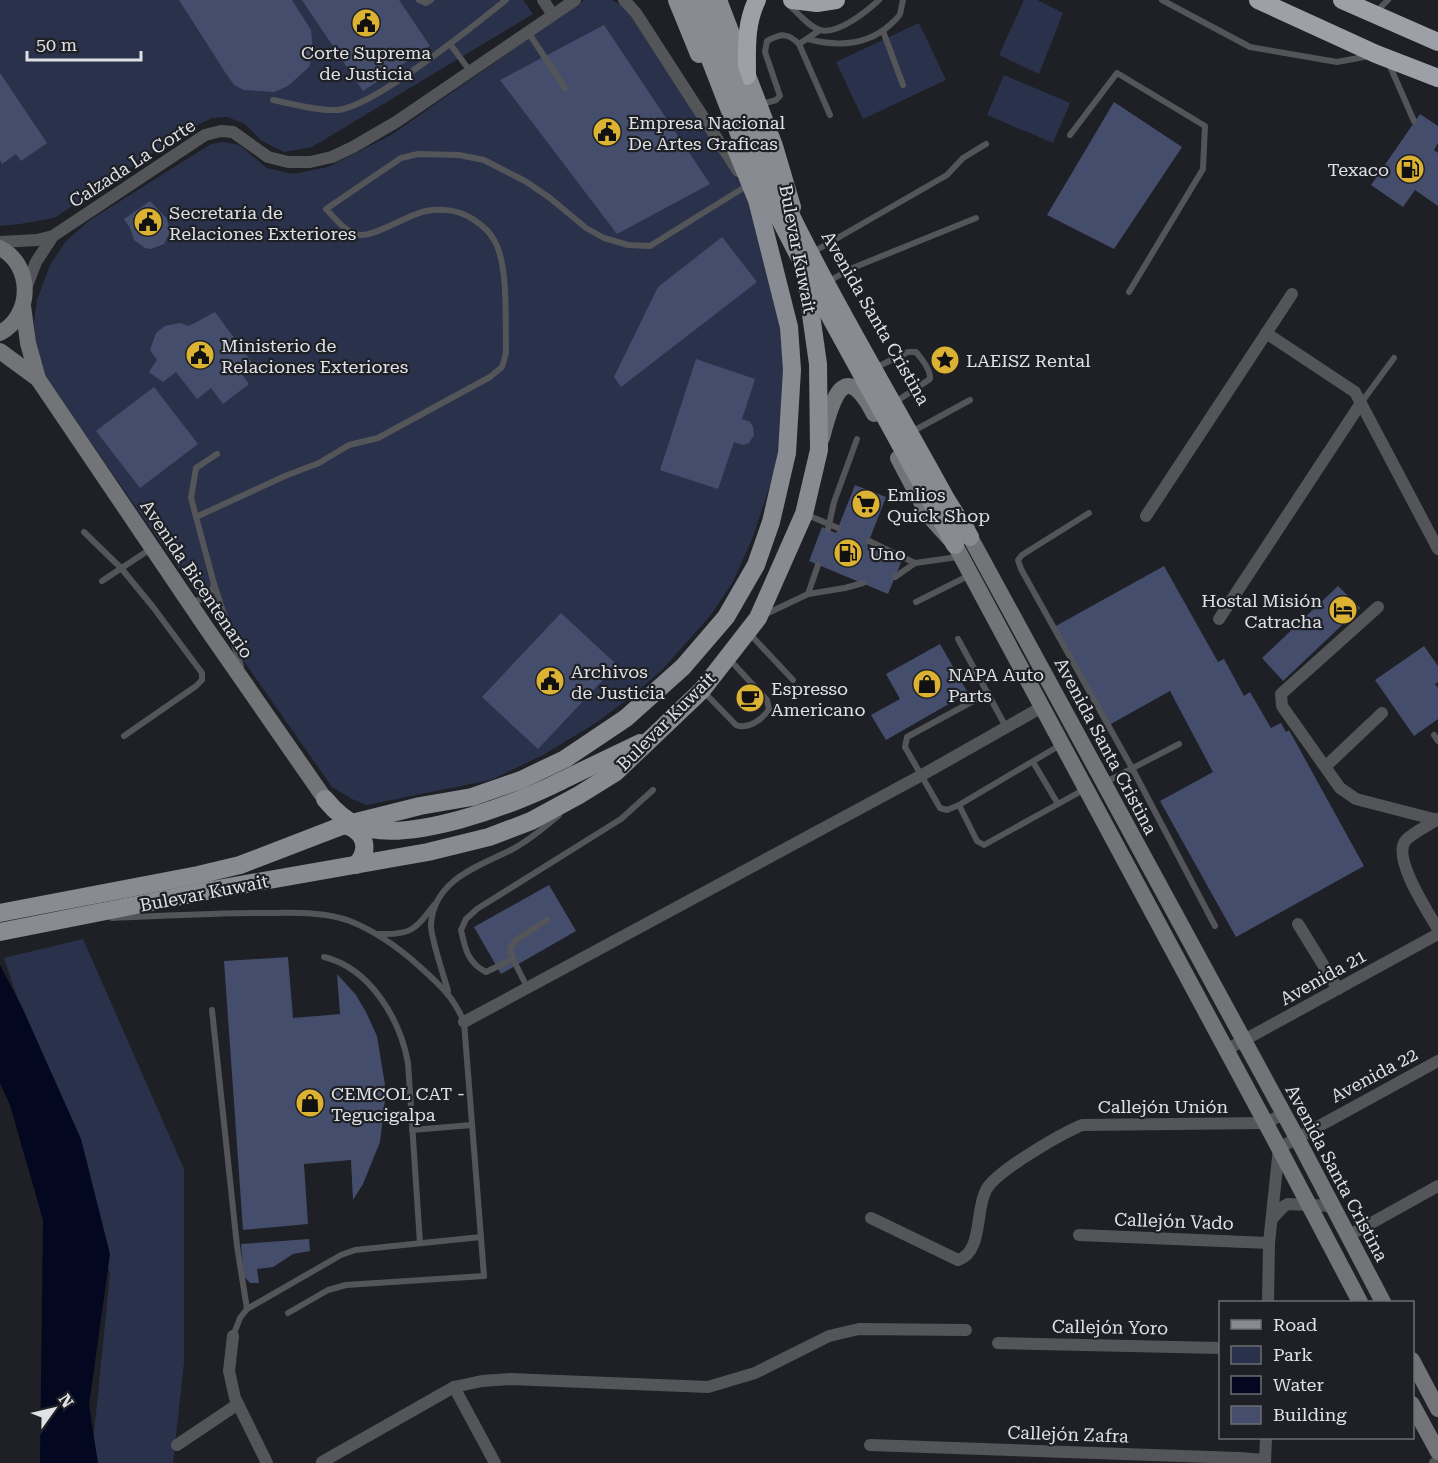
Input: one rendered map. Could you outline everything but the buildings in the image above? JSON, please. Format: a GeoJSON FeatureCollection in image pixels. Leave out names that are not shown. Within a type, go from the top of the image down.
{"type":"FeatureCollection","features":[{"type":"Feature","properties":{"kind":"highway"},"geometry":{"type":"LineString","coordinates":[[747,75],[748,28],[757,0]]}},
{"type":"Feature","properties":{"kind":"highway"},"geometry":{"type":"LineString","coordinates":[[792,0],[817,3],[836,0]]}},
{"type":"Feature","properties":{"kind":"highway"},"geometry":{"type":"LineString","coordinates":[[1258,0],[1381,56],[1438,78]]}},
{"type":"Feature","properties":{"kind":"highway"},"geometry":{"type":"LineString","coordinates":[[1342,0],[1438,42]]}},
{"type":"Feature","properties":{"kind":"main road","name":"Bulevar Kuwait"},"geometry":{"type":"LineString","coordinates":[[0,932],[40,915],[240,865],[344,825],[472,797],[521,780],[564,759],[626,718],[683,667],[726,617],[756,565],[771,522],[787,453],[792,370],[789,327],[752,193],[677,0]]}},
{"type":"Feature","properties":{"kind":"main road"},"geometry":{"type":"LineString","coordinates":[[687,0],[753,167],[827,311],[940,502]]}},
{"type":"Feature","properties":{"kind":"main road"},"geometry":{"type":"LineString","coordinates":[[705,0],[761,152],[794,223],[962,546]]}},
{"type":"Feature","properties":{"kind":"main road","name":"Bulevar Kuwait"},"geometry":{"type":"LineString","coordinates":[[0,914],[40,915],[64,920],[212,890],[409,855],[489,837],[531,821],[616,772],[702,690],[728,657],[753,625],[804,514],[819,450],[818,364],[802,253],[793,209],[759,105],[718,0]]}},
{"type":"Feature","properties":{"kind":"main road"},"geometry":{"type":"LineString","coordinates":[[568,777],[626,718]]}},
{"type":"Feature","properties":{"kind":"main road"},"geometry":{"type":"LineString","coordinates":[[325,799],[345,819],[358,826],[372,830],[405,830],[475,815],[507,805],[657,734]]}},
{"type":"Feature","properties":{"kind":"main road"},"geometry":{"type":"LineString","coordinates":[[396,812],[389,824],[388,834],[395,848],[409,855]]}},
{"type":"Feature","properties":{"kind":"main road"},"geometry":{"type":"LineString","coordinates":[[344,825],[357,830],[364,841],[364,854],[356,865]]}},
{"type":"Feature","properties":{"kind":"street"},"geometry":{"type":"LineString","coordinates":[[543,0],[554,15]]}},
{"type":"Feature","properties":{"kind":"street","name":"Calzada La Corte"},"geometry":{"type":"LineString","coordinates":[[26,288],[36,262],[53,237],[205,135],[221,131],[233,132],[268,158],[288,162],[310,162],[332,157],[396,122],[574,0]]}},
{"type":"Feature","properties":{"kind":"street"},"geometry":{"type":"LineString","coordinates":[[624,0],[636,13],[752,193]]}},
{"type":"Feature","properties":{"kind":"street","name":"Avenida Santa Cristina"},"geometry":{"type":"LineString","coordinates":[[793,209],[831,280],[955,496],[962,546],[971,575],[1359,1301]]}},
{"type":"Feature","properties":{"kind":"street","name":"Calzada La Corte"},"geometry":{"type":"LineString","coordinates":[[0,242],[53,237]]}},
{"type":"Feature","properties":{"kind":"street"},"geometry":{"type":"LineString","coordinates":[[0,248],[15,260],[23,273],[26,288],[23,306],[17,319],[0,333]]}},
{"type":"Feature","properties":{"kind":"street"},"geometry":{"type":"LineString","coordinates":[[1146,516],[1292,294]]}},
{"type":"Feature","properties":{"kind":"street","name":"Avenida Bicentenario"},"geometry":{"type":"LineString","coordinates":[[23,306],[27,343],[38,379],[325,799]]}},
{"type":"Feature","properties":{"kind":"street"},"geometry":{"type":"LineString","coordinates":[[1266,333],[1354,392],[1438,549]]}},
{"type":"Feature","properties":{"kind":"street","name":"Avenida Bicentenario"},"geometry":{"type":"LineString","coordinates":[[0,351],[38,379]]}},
{"type":"Feature","properties":{"kind":"street","name":"Avenida Santa Cristina"},"geometry":{"type":"LineString","coordinates":[[819,450],[835,394],[847,387],[856,389],[868,403],[928,515],[962,546],[1104,783],[1297,1138],[1382,1301]]}},
{"type":"Feature","properties":{"kind":"street"},"geometry":{"type":"LineString","coordinates":[[1219,619],[1361,404]]}},
{"type":"Feature","properties":{"kind":"street"},"geometry":{"type":"LineString","coordinates":[[1378,607],[1281,694],[1282,706],[1340,788],[1356,799],[1437,820]]}},
{"type":"Feature","properties":{"kind":"street"},"geometry":{"type":"LineString","coordinates":[[465,1022],[922,775],[1042,707]]}},
{"type":"Feature","properties":{"kind":"street"},"geometry":{"type":"LineString","coordinates":[[1326,766],[1382,713]]}},
{"type":"Feature","properties":{"kind":"street"},"geometry":{"type":"LineString","coordinates":[[1437,820],[1406,840],[1402,848],[1402,859],[1438,929]]}},
{"type":"Feature","properties":{"kind":"street"},"geometry":{"type":"LineString","coordinates":[[1298,924],[1338,989]]}},
{"type":"Feature","properties":{"kind":"street","name":"Avenida 21"},"geometry":{"type":"LineString","coordinates":[[1226,1050],[1438,934]]}},
{"type":"Feature","properties":{"kind":"street","name":"Avenida 22"},"geometry":{"type":"LineString","coordinates":[[1279,1148],[1438,1061]]}},
{"type":"Feature","properties":{"kind":"street","name":"Callejón Unión"},"geometry":{"type":"LineString","coordinates":[[871,1218],[958,1260],[966,1258],[972,1251],[982,1200],[987,1188],[997,1177],[1073,1129],[1082,1125],[1100,1124],[1265,1123],[1284,1114]]}},
{"type":"Feature","properties":{"kind":"street"},"geometry":{"type":"LineString","coordinates":[[1268,1301],[1269,1243],[1279,1148]]}},
{"type":"Feature","properties":{"kind":"street"},"geometry":{"type":"LineString","coordinates":[[1348,1236],[1438,1186]]}},
{"type":"Feature","properties":{"kind":"street"},"geometry":{"type":"LineString","coordinates":[[1271,1220],[1288,1204],[1332,1206]]}},
{"type":"Feature","properties":{"kind":"street","name":"Callejón Vado"},"geometry":{"type":"LineString","coordinates":[[1079,1235],[1269,1243]]}},
{"type":"Feature","properties":{"kind":"street"},"geometry":{"type":"LineString","coordinates":[[322,1462],[454,1387],[482,1381],[510,1379],[708,1387],[755,1373],[829,1336],[859,1329],[966,1330]]}},
{"type":"Feature","properties":{"kind":"street"},"geometry":{"type":"LineString","coordinates":[[233,1336],[229,1371],[238,1404],[267,1463]]}},
{"type":"Feature","properties":{"kind":"street","name":"Callejón Yoro"},"geometry":{"type":"LineString","coordinates":[[999,1342],[1219,1348]]}},
{"type":"Feature","properties":{"kind":"street"},"geometry":{"type":"LineString","coordinates":[[1414,1362],[1438,1409]]}},
{"type":"Feature","properties":{"kind":"street"},"geometry":{"type":"LineString","coordinates":[[454,1387],[495,1463]]}},
{"type":"Feature","properties":{"kind":"street"},"geometry":{"type":"LineString","coordinates":[[177,1445],[238,1404]]}},
{"type":"Feature","properties":{"kind":"street"},"geometry":{"type":"LineString","coordinates":[[1414,1406],[1438,1452]]}},
{"type":"Feature","properties":{"kind":"street"},"geometry":{"type":"LineString","coordinates":[[1265,1462],[1267,1439]]}},
{"type":"Feature","properties":{"kind":"street","name":"Callejón Zafra"},"geometry":{"type":"LineString","coordinates":[[870,1445],[1239,1458],[1265,1462]]}},
{"type":"Feature","properties":{"kind":"lane"},"geometry":{"type":"LineString","coordinates":[[419,0],[421,3],[431,0]]}},
{"type":"Feature","properties":{"kind":"lane"},"geometry":{"type":"LineString","coordinates":[[273,100],[339,111],[366,101],[450,44],[506,0]]}},
{"type":"Feature","properties":{"kind":"lane"},"geometry":{"type":"LineString","coordinates":[[784,0],[809,24],[820,30],[833,30],[849,22],[879,0]]}},
{"type":"Feature","properties":{"kind":"lane"},"geometry":{"type":"LineString","coordinates":[[808,39],[828,45],[871,39],[899,16],[903,0]]}},
{"type":"Feature","properties":{"kind":"lane"},"geometry":{"type":"LineString","coordinates":[[1162,0],[1226,36],[1259,50],[1337,63],[1381,56],[1414,121]]}},
{"type":"Feature","properties":{"kind":"lane"},"geometry":{"type":"LineString","coordinates":[[1374,15],[1388,0]]}},
{"type":"Feature","properties":{"kind":"lane"},"geometry":{"type":"LineString","coordinates":[[799,44],[820,30]]}},
{"type":"Feature","properties":{"kind":"lane"},"geometry":{"type":"LineString","coordinates":[[883,31],[903,85]]}},
{"type":"Feature","properties":{"kind":"lane"},"geometry":{"type":"LineString","coordinates":[[528,32],[565,88]]}},
{"type":"Feature","properties":{"kind":"lane"},"geometry":{"type":"LineString","coordinates":[[759,105],[776,100],[780,96],[765,52],[767,41],[778,35],[790,36],[799,44],[830,115]]}},
{"type":"Feature","properties":{"kind":"lane"},"geometry":{"type":"LineString","coordinates":[[450,44],[470,72]]}},
{"type":"Feature","properties":{"kind":"lane"},"geometry":{"type":"LineString","coordinates":[[1070,135],[1117,73],[1205,126],[1203,169],[1129,292]]}},
{"type":"Feature","properties":{"kind":"lane"},"geometry":{"type":"LineString","coordinates":[[815,251],[947,175],[963,158],[986,144]]}},
{"type":"Feature","properties":{"kind":"lane"},"geometry":{"type":"LineString","coordinates":[[196,517],[319,462],[349,445],[378,438],[490,377],[502,367],[506,353],[502,259],[494,240],[482,225],[463,214],[446,210],[428,211],[410,215],[362,236],[353,234],[326,209],[401,158],[418,154],[440,153],[484,160],[525,181],[586,228],[604,238],[628,246],[650,246],[752,193]]}},
{"type":"Feature","properties":{"kind":"lane"},"geometry":{"type":"LineString","coordinates":[[831,280],[850,269],[976,218]]}},
{"type":"Feature","properties":{"kind":"lane"},"geometry":{"type":"LineString","coordinates":[[881,365],[908,352],[916,352],[922,359],[930,379],[900,399]]}},
{"type":"Feature","properties":{"kind":"lane"},"geometry":{"type":"LineString","coordinates":[[1361,404],[1394,358]]}},
{"type":"Feature","properties":{"kind":"lane"},"geometry":{"type":"LineString","coordinates":[[916,429],[970,400]]}},
{"type":"Feature","properties":{"kind":"lane"},"geometry":{"type":"LineString","coordinates":[[829,526],[834,502],[858,439]]}},
{"type":"Feature","properties":{"kind":"lane"},"geometry":{"type":"LineString","coordinates":[[217,454],[196,468],[191,498],[214,584],[248,688]]}},
{"type":"Feature","properties":{"kind":"lane"},"geometry":{"type":"LineString","coordinates":[[1089,513],[1022,555],[1018,560],[1215,926]]}},
{"type":"Feature","properties":{"kind":"lane"},"geometry":{"type":"LineString","coordinates":[[804,514],[838,528]]}},
{"type":"Feature","properties":{"kind":"lane"},"geometry":{"type":"LineString","coordinates":[[84,532],[121,568],[202,673],[202,680],[123,736]]}},
{"type":"Feature","properties":{"kind":"lane"},"geometry":{"type":"LineString","coordinates":[[869,541],[915,562]]}},
{"type":"Feature","properties":{"kind":"lane"},"geometry":{"type":"LineString","coordinates":[[895,577],[915,562],[962,546]]}},
{"type":"Feature","properties":{"kind":"lane"},"geometry":{"type":"LineString","coordinates":[[102,581],[152,548]]}},
{"type":"Feature","properties":{"kind":"lane"},"geometry":{"type":"LineString","coordinates":[[808,594],[818,565]]}},
{"type":"Feature","properties":{"kind":"lane"},"geometry":{"type":"LineString","coordinates":[[916,602],[971,575]]}},
{"type":"Feature","properties":{"kind":"lane"},"geometry":{"type":"LineString","coordinates":[[793,680],[753,625],[808,594],[862,583]]}},
{"type":"Feature","properties":{"kind":"lane"},"geometry":{"type":"LineString","coordinates":[[185,597],[194,600],[203,599],[210,593],[214,584]]}},
{"type":"Feature","properties":{"kind":"lane"},"geometry":{"type":"LineString","coordinates":[[958,639],[1006,727]]}},
{"type":"Feature","properties":{"kind":"lane"},"geometry":{"type":"LineString","coordinates":[[702,690],[729,719],[741,727],[758,720],[767,712],[769,709],[767,700],[728,657]]}},
{"type":"Feature","properties":{"kind":"lane"},"geometry":{"type":"LineString","coordinates":[[988,693],[907,737],[905,747],[940,808],[947,810],[959,805],[1062,744]]}},
{"type":"Feature","properties":{"kind":"lane"},"geometry":{"type":"LineString","coordinates":[[1104,783],[1179,744]]}},
{"type":"Feature","properties":{"kind":"lane"},"geometry":{"type":"LineString","coordinates":[[1033,762],[1058,804]]}},
{"type":"Feature","properties":{"kind":"lane"},"geometry":{"type":"LineString","coordinates":[[959,805],[977,841],[984,845],[1085,788]]}},
{"type":"Feature","properties":{"kind":"lane"},"geometry":{"type":"LineString","coordinates":[[513,959],[486,972],[476,967],[466,954],[460,930],[466,919],[477,909],[621,819],[653,790]]}},
{"type":"Feature","properties":{"kind":"lane"},"geometry":{"type":"LineString","coordinates":[[378,934],[399,935],[417,927],[452,881],[471,868],[520,844],[543,829],[579,795]]}},
{"type":"Feature","properties":{"kind":"lane"},"geometry":{"type":"LineString","coordinates":[[435,902],[430,925],[448,992]]}},
{"type":"Feature","properties":{"kind":"lane"},"geometry":{"type":"LineString","coordinates":[[64,920],[249,913],[321,914],[349,921],[396,945],[448,992],[457,1005],[465,1022],[483,1276],[346,1285],[328,1290],[288,1312]]}},
{"type":"Feature","properties":{"kind":"lane"},"geometry":{"type":"LineString","coordinates":[[528,988],[510,949],[516,940],[547,921]]}},
{"type":"Feature","properties":{"kind":"lane"},"geometry":{"type":"LineString","coordinates":[[324,957],[339,960],[362,977],[393,1017],[404,1041],[408,1063],[420,1243]]}},
{"type":"Feature","properties":{"kind":"lane"},"geometry":{"type":"LineString","coordinates":[[212,1010],[237,1246],[247,1309]]}},
{"type":"Feature","properties":{"kind":"lane"},"geometry":{"type":"LineString","coordinates":[[412,1130],[472,1125]]}},
{"type":"Feature","properties":{"kind":"lane"},"geometry":{"type":"LineString","coordinates":[[233,1336],[240,1318],[247,1309],[341,1255],[355,1250],[482,1237]]}},
{"type":"Feature","properties":{"kind":"green space"},"geometry":{"type":"Polygon","coordinates":[[[0,0],[523,0],[533,14],[312,147],[284,152],[262,141],[245,124],[227,117],[212,118],[191,128],[54,218],[0,226],[0,0]]]}},
{"type":"Feature","properties":{"kind":"green space"},"geometry":{"type":"Polygon","coordinates":[[[584,0],[612,0],[625,7],[752,201],[781,325],[785,395],[775,470],[753,537],[733,582],[710,616],[662,670],[632,696],[596,723],[543,755],[491,780],[367,805],[332,787],[49,383],[37,357],[34,322],[37,300],[50,265],[66,241],[90,220],[211,144],[224,142],[239,145],[267,168],[293,174],[328,167],[391,135],[584,0]]]}},
{"type":"Feature","properties":{"kind":"green space"},"geometry":{"type":"Polygon","coordinates":[[[1024,0],[1037,0],[1063,13],[1039,74],[999,55],[1024,0]]]}},
{"type":"Feature","properties":{"kind":"green space"},"geometry":{"type":"Polygon","coordinates":[[[919,23],[946,80],[863,119],[836,62],[919,23]]]}},
{"type":"Feature","properties":{"kind":"green space"},"geometry":{"type":"Polygon","coordinates":[[[1004,75],[1070,103],[1053,143],[987,115],[1004,75]]]}},
{"type":"Feature","properties":{"kind":"green space"},"geometry":{"type":"Polygon","coordinates":[[[83,939],[184,1169],[184,1363],[173,1463],[91,1463],[110,1274],[4,958],[83,939]]]}},
{"type":"Feature","properties":{"kind":"water"},"geometry":{"type":"Polygon","coordinates":[[[0,965],[22,1007],[81,1139],[110,1254],[89,1405],[98,1463],[40,1463],[43,1220],[10,1105],[0,1083],[0,965]]]}},
{"type":"Feature","properties":{"kind":"place","name":"Corte Suprema de Justicia"},"geometry":{"type":"Point","coordinates":[366,23]}},
{"type":"Feature","properties":{"kind":"place","name":"Empresa Nacional De Artes Graficas"},"geometry":{"type":"Point","coordinates":[607,132]}},
{"type":"Feature","properties":{"kind":"place","name":"Texaco"},"geometry":{"type":"Point","coordinates":[1410,169]}},
{"type":"Feature","properties":{"kind":"place","name":"Secretaría de Relaciones Exteriores"},"geometry":{"type":"Point","coordinates":[148,222]}},
{"type":"Feature","properties":{"kind":"place","name":"Ministerio de Relaciones Exteriores"},"geometry":{"type":"Point","coordinates":[200,355]}},
{"type":"Feature","properties":{"kind":"place","name":"LAEISZ Rental"},"geometry":{"type":"Point","coordinates":[945,360]}},
{"type":"Feature","properties":{"kind":"place","name":"Emlios Quick Shop"},"geometry":{"type":"Point","coordinates":[866,504]}},
{"type":"Feature","properties":{"kind":"place","name":"Uno"},"geometry":{"type":"Point","coordinates":[848,553]}},
{"type":"Feature","properties":{"kind":"place","name":"Hostal Misión Catracha"},"geometry":{"type":"Point","coordinates":[1343,610]}},
{"type":"Feature","properties":{"kind":"place","name":"Archivos de Justicia"},"geometry":{"type":"Point","coordinates":[550,681]}},
{"type":"Feature","properties":{"kind":"place","name":"NAPA Auto Parts"},"geometry":{"type":"Point","coordinates":[927,684]}},
{"type":"Feature","properties":{"kind":"place","name":"Espresso Americano"},"geometry":{"type":"Point","coordinates":[750,698]}},
{"type":"Feature","properties":{"kind":"place","name":"CEMCOL CAT - Tegucigalpa"},"geometry":{"type":"Point","coordinates":[310,1103]}}]}
